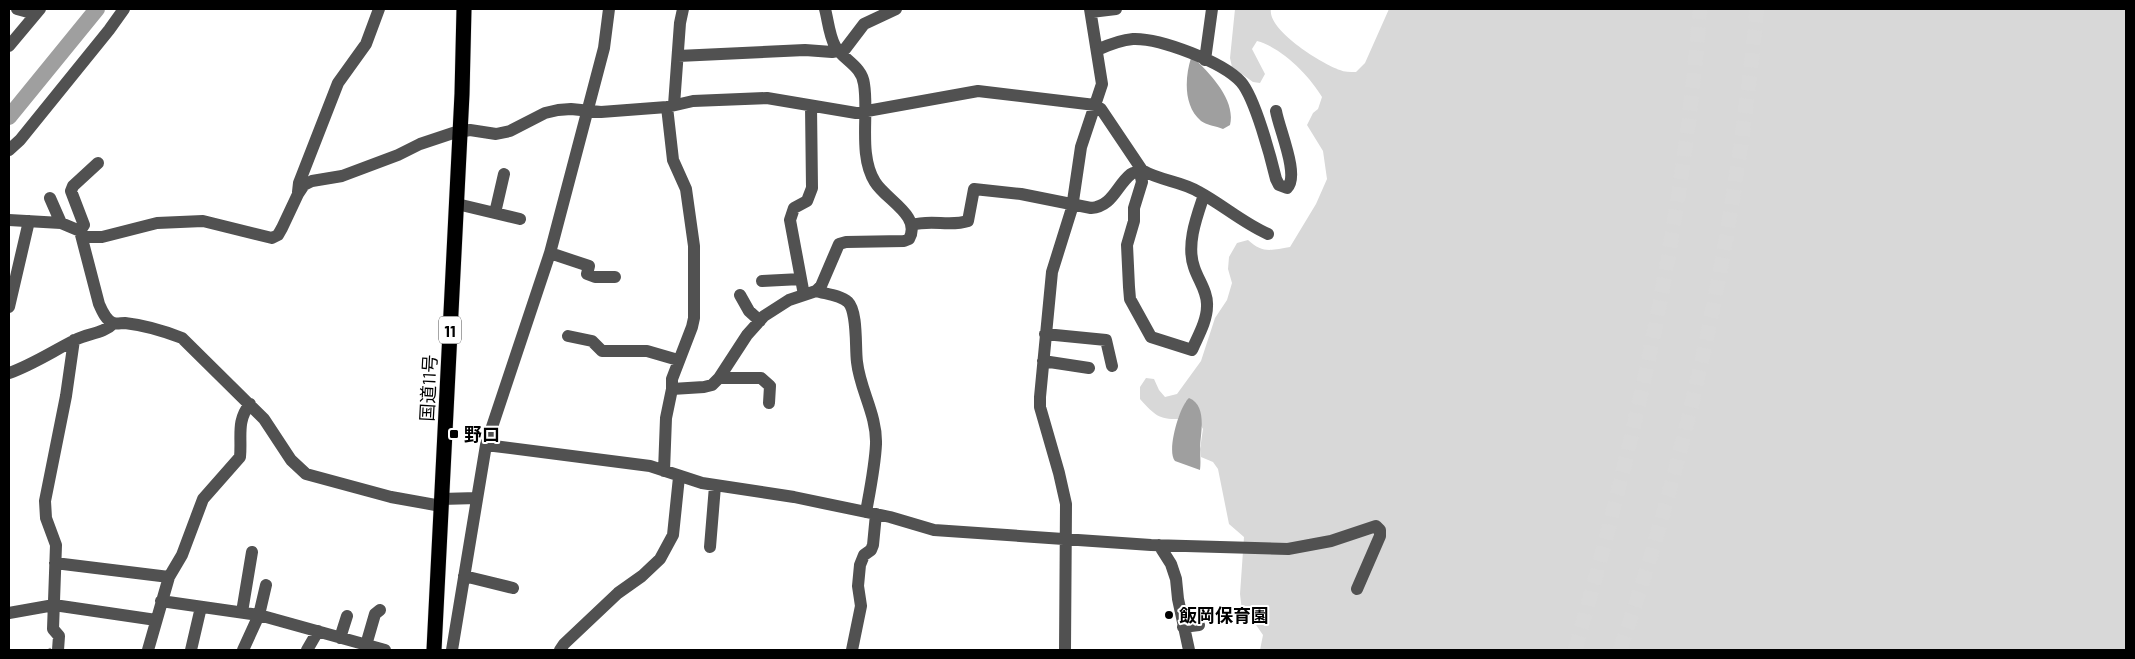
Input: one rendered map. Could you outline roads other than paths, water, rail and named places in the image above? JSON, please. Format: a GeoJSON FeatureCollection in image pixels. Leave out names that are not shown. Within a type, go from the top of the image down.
{"type":"FeatureCollection","features":[{"type":"Feature","properties":{"kind":"highway","name":"国道11号"},"geometry":{"type":"LineString","coordinates":[[434,650],[457,204],[464,9]]}},
{"type":"Feature","properties":{"kind":"street"},"geometry":{"type":"LineString","coordinates":[[17,9],[28,12],[32,9]]}},
{"type":"Feature","properties":{"kind":"street"},"geometry":{"type":"LineString","coordinates":[[9,46],[40,9]]}},
{"type":"Feature","properties":{"kind":"street"},"geometry":{"type":"LineString","coordinates":[[9,150],[20,140],[124,9]]}},
{"type":"Feature","properties":{"kind":"street"},"geometry":{"type":"LineString","coordinates":[[298,194],[299,183],[338,84],[366,44],[379,9]]}},
{"type":"Feature","properties":{"kind":"street"},"geometry":{"type":"LineString","coordinates":[[452,650],[458,625],[464,576],[486,445],[550,253],[604,48],[609,9]]}},
{"type":"Feature","properties":{"kind":"street"},"geometry":{"type":"LineString","coordinates":[[664,472],[666,418],[672,389],[672,378],[694,318],[694,246],[686,189],[673,160],[670,106],[683,9]]}},
{"type":"Feature","properties":{"kind":"street"},"geometry":{"type":"LineString","coordinates":[[672,389],[712,385],[719,378],[747,335],[760,321],[789,300],[810,293],[821,286],[839,244],[846,242],[904,241],[909,239],[914,231],[902,210],[880,189],[871,175],[866,144],[864,83],[853,64],[838,51],[832,39],[825,9]]}},
{"type":"Feature","properties":{"kind":"street"},"geometry":{"type":"LineString","coordinates":[[678,56],[805,50],[838,51],[845,49],[864,24],[896,9]]}},
{"type":"Feature","properties":{"kind":"street"},"geometry":{"type":"LineString","coordinates":[[1065,650],[1066,504],[1060,473],[1040,407],[1045,334],[1052,272],[1073,205],[1082,147],[1102,84],[1091,10],[1116,9]]}},
{"type":"Feature","properties":{"kind":"street"},"geometry":{"type":"LineString","coordinates":[[1205,60],[1212,9]]}},
{"type":"Feature","properties":{"kind":"street"},"geometry":{"type":"LineString","coordinates":[[1097,50],[1120,41],[1148,39],[1184,50],[1205,60],[1242,83],[1262,130],[1276,180],[1279,185],[1287,188],[1293,176],[1292,167],[1276,111]]}},
{"type":"Feature","properties":{"kind":"street"},"geometry":{"type":"LineString","coordinates":[[9,220],[61,223],[81,234],[102,238],[157,223],[193,221],[214,223],[272,238],[278,235],[304,185],[312,181],[342,176],[398,155],[420,144],[460,131],[470,130],[496,134],[510,132],[545,114],[558,110],[571,109],[588,112],[670,106],[693,101],[767,98],[856,114],[978,90],[1095,105],[1101,109],[1141,171],[1142,182],[1134,208],[1134,221],[1127,245],[1130,299],[1151,337],[1192,350],[1206,316],[1208,304],[1194,266],[1192,252],[1193,234],[1204,195]]}},
{"type":"Feature","properties":{"kind":"street"},"geometry":{"type":"LineString","coordinates":[[812,106],[812,188],[807,201],[794,208],[790,220],[800,279],[810,293],[843,299],[848,302],[853,312],[857,363],[861,383],[873,417],[876,443],[871,513],[873,546],[864,555],[860,565],[858,586],[861,606],[852,650]]}},
{"type":"Feature","properties":{"kind":"street"},"geometry":{"type":"LineString","coordinates":[[98,163],[71,190],[84,225],[81,234],[102,313],[114,323],[125,323],[169,332],[182,338],[264,419],[291,460],[306,474],[391,497],[441,503],[477,498]]}},
{"type":"Feature","properties":{"kind":"street"},"geometry":{"type":"LineString","coordinates":[[912,225],[923,221],[961,223],[968,221],[974,189],[1021,194],[1073,205],[1099,208],[1108,202],[1130,174],[1141,171],[1190,188],[1268,234]]}},
{"type":"Feature","properties":{"kind":"street"},"geometry":{"type":"LineString","coordinates":[[495,213],[504,174]]}},
{"type":"Feature","properties":{"kind":"street"},"geometry":{"type":"LineString","coordinates":[[50,198],[61,223]]}},
{"type":"Feature","properties":{"kind":"street"},"geometry":{"type":"LineString","coordinates":[[457,204],[520,219]]}},
{"type":"Feature","properties":{"kind":"street"},"geometry":{"type":"LineString","coordinates":[[9,307],[29,222]]}},
{"type":"Feature","properties":{"kind":"street"},"geometry":{"type":"LineString","coordinates":[[550,253],[589,266],[587,274],[595,277],[615,277]]}},
{"type":"Feature","properties":{"kind":"street"},"geometry":{"type":"LineString","coordinates":[[762,281],[800,279]]}},
{"type":"Feature","properties":{"kind":"street"},"geometry":{"type":"LineString","coordinates":[[740,295],[749,311],[760,321]]}},
{"type":"Feature","properties":{"kind":"street"},"geometry":{"type":"LineString","coordinates":[[9,373],[50,354],[74,340],[108,329],[114,323]]}},
{"type":"Feature","properties":{"kind":"street"},"geometry":{"type":"LineString","coordinates":[[1045,334],[1106,340],[1112,366]]}},
{"type":"Feature","properties":{"kind":"street"},"geometry":{"type":"LineString","coordinates":[[568,336],[592,341],[602,351],[647,351],[678,360]]}},
{"type":"Feature","properties":{"kind":"street"},"geometry":{"type":"LineString","coordinates":[[58,650],[59,636],[53,629],[56,545],[46,518],[44,501],[66,396],[74,340]]}},
{"type":"Feature","properties":{"kind":"street"},"geometry":{"type":"LineString","coordinates":[[1043,361],[1089,368]]}},
{"type":"Feature","properties":{"kind":"street"},"geometry":{"type":"LineString","coordinates":[[719,378],[761,378],[770,386],[769,403]]}},
{"type":"Feature","properties":{"kind":"street"},"geometry":{"type":"LineString","coordinates":[[148,650],[169,577],[182,555],[204,499],[240,457],[239,424],[241,416],[250,404]]}},
{"type":"Feature","properties":{"kind":"street"},"geometry":{"type":"LineString","coordinates":[[486,445],[650,466],[679,477],[715,486],[794,497],[838,508],[871,513],[934,530],[1159,545],[1288,549],[1331,541],[1376,526],[1380,530],[1380,536],[1357,589]]}},
{"type":"Feature","properties":{"kind":"street"},"geometry":{"type":"LineString","coordinates":[[560,650],[618,593],[642,576],[663,554],[670,543],[674,528],[679,477]]}},
{"type":"Feature","properties":{"kind":"street"},"geometry":{"type":"LineString","coordinates":[[710,547],[715,486]]}},
{"type":"Feature","properties":{"kind":"street"},"geometry":{"type":"LineString","coordinates":[[1159,545],[1171,564],[1176,579],[1183,627],[1189,650]]}},
{"type":"Feature","properties":{"kind":"street"},"geometry":{"type":"LineString","coordinates":[[242,612],[252,552]]}},
{"type":"Feature","properties":{"kind":"street"},"geometry":{"type":"LineString","coordinates":[[55,563],[169,577]]}},
{"type":"Feature","properties":{"kind":"street"},"geometry":{"type":"LineString","coordinates":[[464,576],[513,588]]}},
{"type":"Feature","properties":{"kind":"street"},"geometry":{"type":"LineString","coordinates":[[243,650],[259,614],[266,585]]}},
{"type":"Feature","properties":{"kind":"street"},"geometry":{"type":"LineString","coordinates":[[161,601],[259,614],[385,650]]}},
{"type":"Feature","properties":{"kind":"street"},"geometry":{"type":"LineString","coordinates":[[9,613],[54,605],[156,620]]}},
{"type":"Feature","properties":{"kind":"street"},"geometry":{"type":"LineString","coordinates":[[191,650],[201,607]]}},
{"type":"Feature","properties":{"kind":"street"},"geometry":{"type":"LineString","coordinates":[[366,645],[375,614],[380,610]]}},
{"type":"Feature","properties":{"kind":"street"},"geometry":{"type":"LineString","coordinates":[[340,638],[347,616]]}},
{"type":"Feature","properties":{"kind":"street"},"geometry":{"type":"LineString","coordinates":[[1183,627],[1199,625]]}},
{"type":"Feature","properties":{"kind":"street"},"geometry":{"type":"LineString","coordinates":[[307,650],[318,631]]}},
{"type":"Feature","properties":{"kind":"waterway"},"geometry":{"type":"LineString","coordinates":[[9,117],[97,9]]}},
{"type":"Feature","properties":{"kind":"tunnel"},"geometry":{"type":"LineString","coordinates":[[1575,650],[1618,492],[1654,332],[1682,172],[1700,9]]}},
{"type":"Feature","properties":{"kind":"tunnel"},"geometry":{"type":"LineString","coordinates":[[1620,650],[1646,572],[1669,493],[1708,334],[1737,172],[1757,9]]}},
{"type":"Feature","properties":{"kind":"place","name":"野口"},"geometry":{"type":"Point","coordinates":[454,434]}},
{"type":"Feature","properties":{"kind":"place","name":"飯岡保育園"},"geometry":{"type":"Point","coordinates":[1169,615]}}]}
